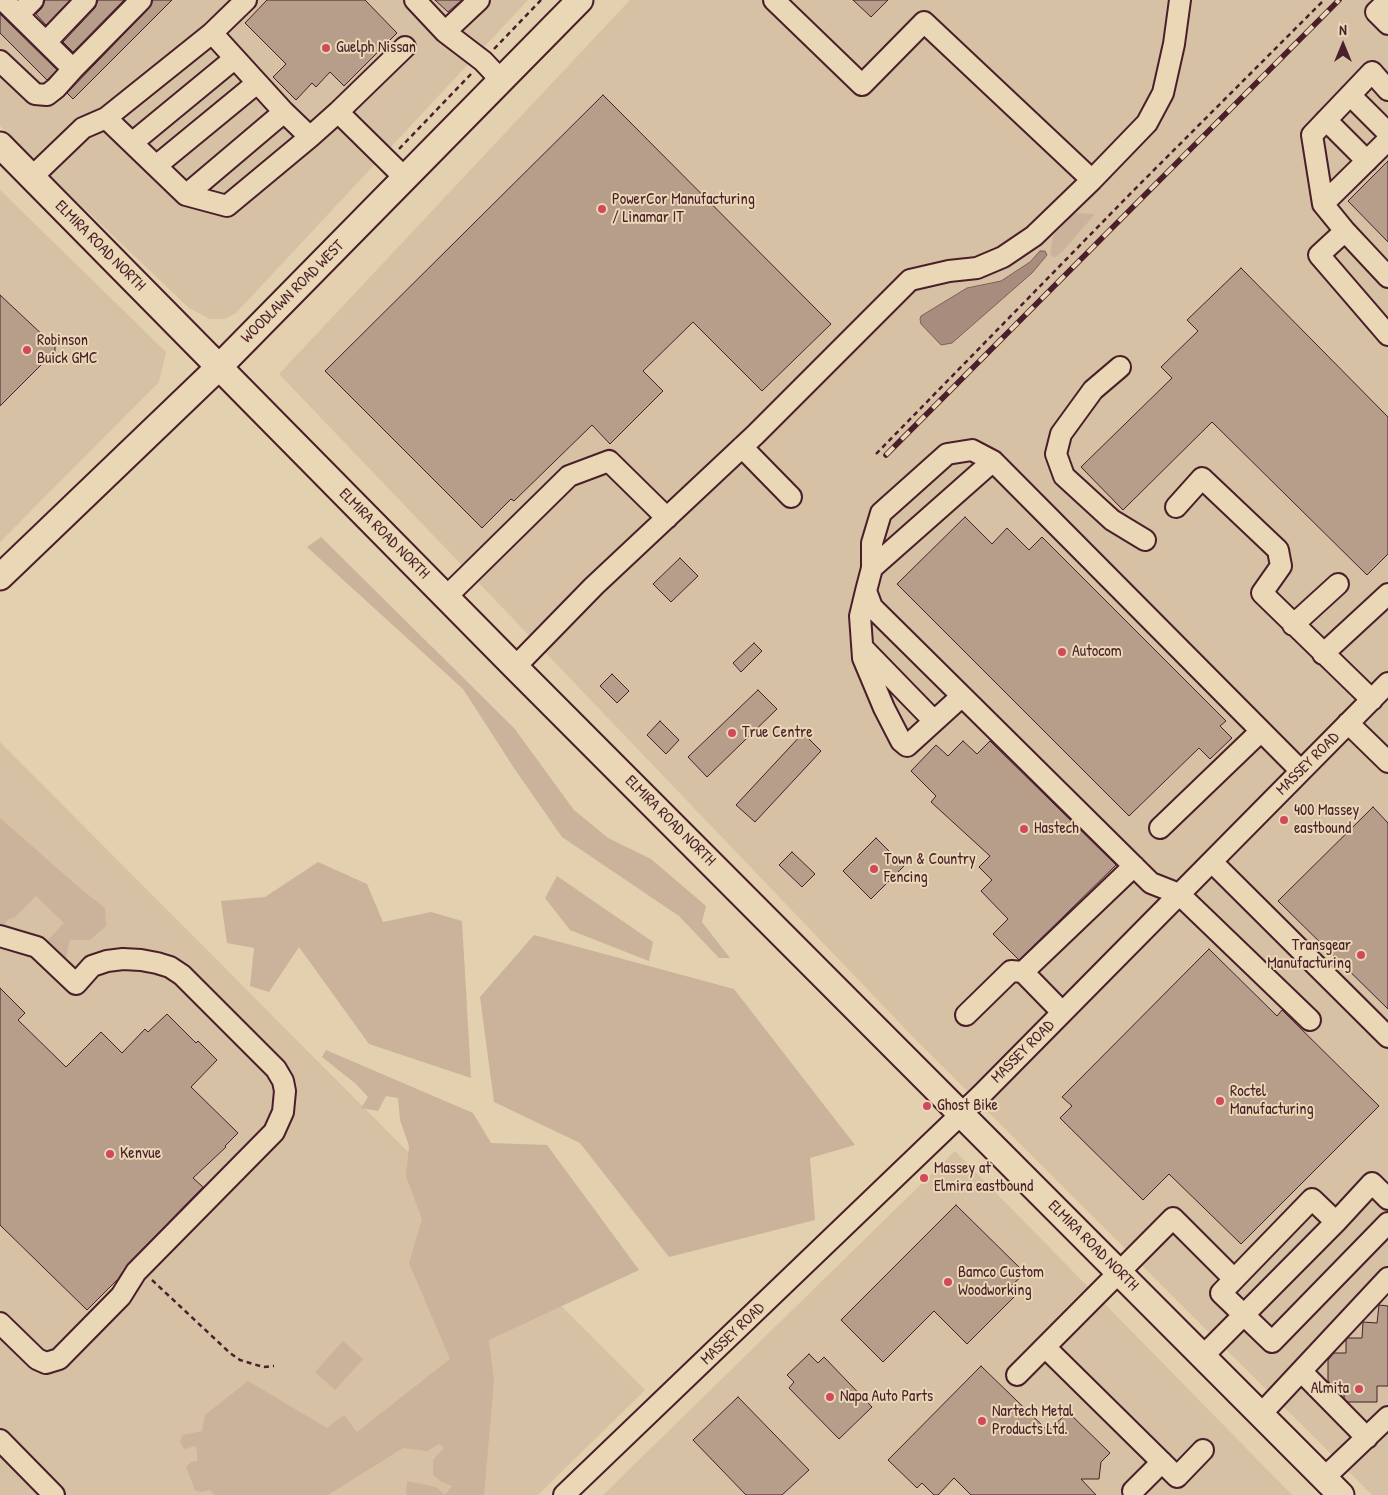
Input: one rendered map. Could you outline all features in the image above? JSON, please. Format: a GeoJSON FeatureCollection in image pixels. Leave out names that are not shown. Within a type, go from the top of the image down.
{"type":"FeatureCollection","features":[{"type":"Feature","properties":{"kind":"main road","name":"WOODLAWN ROAD WEST"},"geometry":{"type":"LineString","coordinates":[[0,577],[219,367],[580,0]]}},
{"type":"Feature","properties":{"kind":"main road","name":"ELMIRA ROAD NORTH"},"geometry":{"type":"LineString","coordinates":[[0,145],[515,667],[1341,1495]]}},
{"type":"Feature","properties":{"kind":"street"},"geometry":{"type":"LineString","coordinates":[[3,0],[73,69]]}},
{"type":"Feature","properties":{"kind":"street"},"geometry":{"type":"LineString","coordinates":[[18,15],[33,0]]}},
{"type":"Feature","properties":{"kind":"street"},"geometry":{"type":"LineString","coordinates":[[46,42],[86,0]]}},
{"type":"Feature","properties":{"kind":"street"},"geometry":{"type":"LineString","coordinates":[[0,61],[35,94],[47,95],[141,0]]}},
{"type":"Feature","properties":{"kind":"street"},"geometry":{"type":"LineString","coordinates":[[32,177],[83,128],[106,118],[212,33],[246,0]]}},
{"type":"Feature","properties":{"kind":"street"},"geometry":{"type":"LineString","coordinates":[[415,0],[446,32],[483,61],[501,80]]}},
{"type":"Feature","properties":{"kind":"street"},"geometry":{"type":"LineString","coordinates":[[446,32],[479,0]]}},
{"type":"Feature","properties":{"kind":"street"},"geometry":{"type":"LineString","coordinates":[[774,0],[862,85],[924,22],[1092,180]]}},
{"type":"Feature","properties":{"kind":"street"},"geometry":{"type":"LineString","coordinates":[[515,667],[594,586],[742,447],[910,280],[949,271],[977,268],[1003,257],[1034,236],[1092,180],[1147,123],[1163,93],[1174,44],[1180,0]]}},
{"type":"Feature","properties":{"kind":"street"},"geometry":{"type":"LineString","coordinates":[[1388,1],[1376,12],[1388,24]]}},
{"type":"Feature","properties":{"kind":"street"},"geometry":{"type":"LineString","coordinates":[[212,33],[284,112],[310,137]]}},
{"type":"Feature","properties":{"kind":"street"},"geometry":{"type":"LineString","coordinates":[[106,118],[186,195],[227,206],[338,112],[405,47]]}},
{"type":"Feature","properties":{"kind":"street"},"geometry":{"type":"LineString","coordinates":[[132,143],[234,58]]}},
{"type":"Feature","properties":{"kind":"street"},"geometry":{"type":"LineString","coordinates":[[1388,90],[1372,72],[1312,135],[1323,204],[1345,231],[1388,277]]}},
{"type":"Feature","properties":{"kind":"street"},"geometry":{"type":"LineString","coordinates":[[156,166],[257,83]]}},
{"type":"Feature","properties":{"kind":"street"},"geometry":{"type":"LineString","coordinates":[[1350,95],[1388,133]]}},
{"type":"Feature","properties":{"kind":"street"},"geometry":{"type":"LineString","coordinates":[[186,195],[284,112]]}},
{"type":"Feature","properties":{"kind":"street"},"geometry":{"type":"LineString","coordinates":[[338,112],[406,178]]}},
{"type":"Feature","properties":{"kind":"street"},"geometry":{"type":"LineString","coordinates":[[1326,120],[1367,160]]}},
{"type":"Feature","properties":{"kind":"street"},"geometry":{"type":"LineString","coordinates":[[1323,204],[1388,140]]}},
{"type":"Feature","properties":{"kind":"street"},"geometry":{"type":"LineString","coordinates":[[1345,231],[1319,255],[1388,335]]}},
{"type":"Feature","properties":{"kind":"street"},"geometry":{"type":"LineString","coordinates":[[1120,367],[1093,390],[1061,434],[1056,454],[1064,476],[1112,520],[1145,540]]}},
{"type":"Feature","properties":{"kind":"street"},"geometry":{"type":"LineString","coordinates":[[742,447],[791,497]]}},
{"type":"Feature","properties":{"kind":"street"},"geometry":{"type":"LineString","coordinates":[[962,696],[906,746],[901,741],[884,708],[863,658],[860,616],[872,568],[872,543],[881,513],[947,454],[972,450],[993,461],[1301,771]]}},
{"type":"Feature","properties":{"kind":"street"},"geometry":{"type":"LineString","coordinates":[[446,597],[569,476],[609,460],[667,518]]}},
{"type":"Feature","properties":{"kind":"street"},"geometry":{"type":"LineString","coordinates":[[872,568],[993,461]]}},
{"type":"Feature","properties":{"kind":"street"},"geometry":{"type":"LineString","coordinates":[[1176,507],[1202,478],[1278,550],[1281,566],[1262,593],[1372,700]]}},
{"type":"Feature","properties":{"kind":"street"},"geometry":{"type":"LineString","coordinates":[[1294,625],[1338,584]]}},
{"type":"Feature","properties":{"kind":"street"},"geometry":{"type":"LineString","coordinates":[[866,591],[872,607],[1134,866],[1152,883],[1179,894],[1310,1020]]}},
{"type":"Feature","properties":{"kind":"street"},"geometry":{"type":"LineString","coordinates":[[1323,654],[1388,594]]}},
{"type":"Feature","properties":{"kind":"street"},"geometry":{"type":"LineString","coordinates":[[862,647],[934,721]]}},
{"type":"Feature","properties":{"kind":"street","name":"MASSEY ROAD"},"geometry":{"type":"LineString","coordinates":[[564,1495],[962,1113],[1388,683]]}},
{"type":"Feature","properties":{"kind":"street"},"geometry":{"type":"LineString","coordinates":[[1348,724],[1388,762]]}},
{"type":"Feature","properties":{"kind":"street"},"geometry":{"type":"LineString","coordinates":[[1160,828],[1261,731]]}},
{"type":"Feature","properties":{"kind":"street"},"geometry":{"type":"LineString","coordinates":[[1212,862],[1388,1037]]}},
{"type":"Feature","properties":{"kind":"street"},"geometry":{"type":"LineString","coordinates":[[1023,972],[1134,866]]}},
{"type":"Feature","properties":{"kind":"street"},"geometry":{"type":"LineString","coordinates":[[0,936],[38,947],[76,984],[92,966],[107,961],[123,959],[141,960],[170,968],[182,975],[276,1070],[283,1081],[285,1090],[284,1112],[274,1132],[139,1269],[121,1296],[59,1359],[46,1363],[37,1360],[0,1323]]}},
{"type":"Feature","properties":{"kind":"street"},"geometry":{"type":"LineString","coordinates":[[966,1015],[1012,971],[1023,972],[1062,1012]]}},
{"type":"Feature","properties":{"kind":"street"},"geometry":{"type":"LineString","coordinates":[[1203,1356],[1372,1184],[1388,1199]]}},
{"type":"Feature","properties":{"kind":"street"},"geometry":{"type":"LineString","coordinates":[[1336,1222],[1312,1199],[1221,1293],[1272,1342],[1388,1223]]}},
{"type":"Feature","properties":{"kind":"street"},"geometry":{"type":"LineString","coordinates":[[1017,1375],[1173,1218],[1234,1279]]}},
{"type":"Feature","properties":{"kind":"street"},"geometry":{"type":"LineString","coordinates":[[1260,1414],[1388,1278]]}},
{"type":"Feature","properties":{"kind":"street"},"geometry":{"type":"LineString","coordinates":[[1046,1346],[1177,1477],[1203,1450]]}},
{"type":"Feature","properties":{"kind":"street"},"geometry":{"type":"LineString","coordinates":[[1300,1371],[1366,1438]]}},
{"type":"Feature","properties":{"kind":"street"},"geometry":{"type":"LineString","coordinates":[[1324,1478],[1388,1417]]}},
{"type":"Feature","properties":{"kind":"street"},"geometry":{"type":"LineString","coordinates":[[0,1440],[54,1495]]}},
{"type":"Feature","properties":{"kind":"street"},"geometry":{"type":"LineString","coordinates":[[1133,1491],[1162,1462]]}},
{"type":"Feature","properties":{"kind":"path"},"geometry":{"type":"LineString","coordinates":[[398,151],[541,0]]}},
{"type":"Feature","properties":{"kind":"path"},"geometry":{"type":"LineString","coordinates":[[876,454],[1132,192],[1324,0]]}},
{"type":"Feature","properties":{"kind":"path"},"geometry":{"type":"LineString","coordinates":[[139,1269],[230,1354],[240,1360],[264,1367],[274,1366]]}},
{"type":"Feature","properties":{"kind":"shaded area"},"geometry":{"type":"Polygon","coordinates":[[[0,0],[528,0],[236,313],[225,319],[210,319],[189,308],[0,126],[0,0]]]}},
{"type":"Feature","properties":{"kind":"shaded area"},"geometry":{"type":"Polygon","coordinates":[[[630,0],[1388,0],[1388,1495],[1372,1495],[913,1037],[279,374],[630,0]]]}},
{"type":"Feature","properties":{"kind":"shaded area"},"geometry":{"type":"Polygon","coordinates":[[[0,190],[166,352],[159,382],[0,542],[0,190]]]}},
{"type":"Feature","properties":{"kind":"shaded area"},"geometry":{"type":"Polygon","coordinates":[[[1075,213],[1095,214],[1062,252],[1054,258],[1050,254],[1053,236],[1075,213]]]}},
{"type":"Feature","properties":{"kind":"shaded area"},"geometry":{"type":"Polygon","coordinates":[[[1040,251],[1045,251],[1047,255],[1032,273],[952,343],[941,345],[921,324],[921,316],[967,288],[1001,281],[1030,262],[1040,251]]]}},
{"type":"Feature","properties":{"kind":"shaded area"},"geometry":{"type":"Polygon","coordinates":[[[321,537],[514,728],[574,810],[608,838],[651,859],[706,906],[702,922],[730,958],[719,958],[679,916],[562,837],[514,768],[463,689],[307,547],[321,537]]]}},
{"type":"Feature","properties":{"kind":"shaded area"},"geometry":{"type":"Polygon","coordinates":[[[0,742],[645,1390],[538,1495],[0,1495],[0,742]]]}},
{"type":"Feature","properties":{"kind":"shaded area"},"geometry":{"type":"Polygon","coordinates":[[[0,818],[105,908],[106,926],[90,940],[70,940],[65,961],[44,944],[64,923],[36,896],[14,918],[9,919],[4,924],[0,924],[0,818]]]}},
{"type":"Feature","properties":{"kind":"shaded area"},"geometry":{"type":"Polygon","coordinates":[[[318,862],[367,884],[383,922],[431,912],[462,921],[471,1078],[369,1044],[299,947],[269,992],[250,986],[254,948],[227,943],[221,901],[265,897],[318,862]]]}},
{"type":"Feature","properties":{"kind":"shaded area"},"geometry":{"type":"Polygon","coordinates":[[[557,876],[653,942],[649,961],[570,930],[545,898],[557,876]]]}},
{"type":"Feature","properties":{"kind":"shaded area"},"geometry":{"type":"Polygon","coordinates":[[[534,935],[734,989],[855,1145],[810,1158],[815,1220],[669,1257],[580,1143],[494,1102],[480,997],[534,935]]]}},
{"type":"Feature","properties":{"kind":"shaded area"},"geometry":{"type":"Polygon","coordinates":[[[326,1050],[473,1113],[491,1143],[547,1145],[639,1270],[489,1340],[494,1381],[484,1495],[445,1495],[452,1486],[442,1482],[433,1475],[433,1460],[444,1448],[439,1444],[427,1451],[403,1448],[328,1495],[214,1495],[210,1490],[201,1492],[195,1490],[186,1467],[191,1462],[197,1461],[197,1455],[196,1446],[184,1449],[180,1442],[183,1435],[202,1431],[205,1415],[248,1381],[327,1428],[344,1415],[357,1432],[450,1359],[409,1263],[422,1219],[406,1176],[409,1146],[400,1120],[398,1098],[386,1096],[378,1111],[361,1108],[368,1097],[356,1084],[322,1057],[326,1050]]]}},
{"type":"Feature","properties":{"kind":"shaded area"},"geometry":{"type":"Polygon","coordinates":[[[955,1151],[1292,1495],[603,1495],[955,1151]]]}},
{"type":"Feature","properties":{"kind":"shaded area"},"geometry":{"type":"Polygon","coordinates":[[[343,1341],[363,1359],[335,1390],[315,1372],[343,1341]]]}},
{"type":"Feature","properties":{"kind":"shaded area"},"geometry":{"type":"Polygon","coordinates":[[[407,1481],[436,1487],[445,1495],[406,1495],[407,1481]]]}},
{"type":"Feature","properties":{"kind":"building"},"geometry":{"type":"Polygon","coordinates":[[[45,0],[70,0],[46,25],[36,14],[42,8],[45,0]]]}},
{"type":"Feature","properties":{"kind":"building"},"geometry":{"type":"Polygon","coordinates":[[[98,0],[124,0],[73,52],[63,42],[95,8],[98,0]]]}},
{"type":"Feature","properties":{"kind":"building"},"geometry":{"type":"Polygon","coordinates":[[[153,0],[172,0],[73,99],[67,93],[149,8],[153,0]]]}},
{"type":"Feature","properties":{"kind":"building","name":"Guelph Nissan"},"geometry":{"type":"Polygon","coordinates":[[[267,0],[365,0],[397,33],[344,86],[330,72],[316,87],[312,83],[296,100],[273,77],[286,64],[245,23],[267,0]]]}},
{"type":"Feature","properties":{"kind":"building"},"geometry":{"type":"Polygon","coordinates":[[[435,0],[462,0],[448,12],[435,0]]]}},
{"type":"Feature","properties":{"kind":"building"},"geometry":{"type":"Polygon","coordinates":[[[853,0],[888,0],[871,17],[853,0]]]}},
{"type":"Feature","properties":{"kind":"building"},"geometry":{"type":"Polygon","coordinates":[[[0,14],[57,70],[47,80],[0,33],[0,14]]]}},
{"type":"Feature","properties":{"kind":"building","name":"PowerCor Manufacturing / Linamar IT"},"geometry":{"type":"Polygon","coordinates":[[[603,95],[831,324],[762,391],[693,322],[643,371],[663,391],[610,444],[592,425],[514,501],[511,499],[482,528],[325,371],[603,95]]]}},
{"type":"Feature","properties":{"kind":"building"},"geometry":{"type":"Polygon","coordinates":[[[1388,161],[1388,242],[1348,201],[1388,161]]]}},
{"type":"Feature","properties":{"kind":"building"},"geometry":{"type":"Polygon","coordinates":[[[1241,268],[1388,417],[1388,554],[1367,575],[1212,422],[1123,510],[1081,467],[1172,378],[1161,367],[1198,331],[1187,320],[1241,268]]]}},
{"type":"Feature","properties":{"kind":"building","name":"Robinson Buick GMC"},"geometry":{"type":"Polygon","coordinates":[[[0,295],[47,339],[55,339],[55,358],[48,358],[0,406],[0,295]]]}},
{"type":"Feature","properties":{"kind":"building","name":"Autocom"},"geometry":{"type":"Polygon","coordinates":[[[965,517],[992,544],[1007,528],[1029,550],[1042,537],[1226,721],[1220,726],[1232,738],[1210,759],[1199,748],[1129,816],[897,584],[965,517]]]}},
{"type":"Feature","properties":{"kind":"building"},"geometry":{"type":"Polygon","coordinates":[[[680,558],[698,576],[671,602],[653,584],[680,558]]]}},
{"type":"Feature","properties":{"kind":"building"},"geometry":{"type":"Polygon","coordinates":[[[754,643],[762,651],[741,672],[733,663],[754,643]]]}},
{"type":"Feature","properties":{"kind":"building"},"geometry":{"type":"Polygon","coordinates":[[[612,674],[629,691],[617,703],[600,686],[612,674]]]}},
{"type":"Feature","properties":{"kind":"building","name":"True Centre"},"geometry":{"type":"Polygon","coordinates":[[[758,690],[777,709],[707,777],[688,757],[758,690]]]}},
{"type":"Feature","properties":{"kind":"building"},"geometry":{"type":"Polygon","coordinates":[[[660,721],[679,740],[666,754],[647,735],[660,721]]]}},
{"type":"Feature","properties":{"kind":"building"},"geometry":{"type":"Polygon","coordinates":[[[803,733],[821,751],[755,822],[736,805],[803,733]]]}},
{"type":"Feature","properties":{"kind":"building","name":"Hastech"},"geometry":{"type":"Polygon","coordinates":[[[963,741],[977,754],[990,741],[1116,865],[1019,960],[993,934],[1008,919],[981,891],[992,880],[979,867],[990,856],[931,802],[936,796],[911,771],[936,745],[948,756],[963,741]]]}},
{"type":"Feature","properties":{"kind":"building","name":"Transgear Manufacturing"},"geometry":{"type":"Polygon","coordinates":[[[1373,807],[1388,823],[1388,1009],[1278,901],[1373,807]]]}},
{"type":"Feature","properties":{"kind":"building","name":"Town & Country Fencing"},"geometry":{"type":"Polygon","coordinates":[[[876,838],[904,866],[871,899],[843,871],[876,838]]]}},
{"type":"Feature","properties":{"kind":"building"},"geometry":{"type":"Polygon","coordinates":[[[792,852],[815,874],[802,887],[779,865],[792,852]]]}},
{"type":"Feature","properties":{"kind":"building","name":"Roctel Manufacturing"},"geometry":{"type":"Polygon","coordinates":[[[1209,949],[1277,1016],[1282,1010],[1379,1106],[1241,1244],[1169,1174],[1143,1200],[1060,1118],[1072,1106],[1062,1097],[1209,949]]]}},
{"type":"Feature","properties":{"kind":"building","name":"Kenvue"},"geometry":{"type":"Polygon","coordinates":[[[0,988],[25,1013],[18,1020],[66,1067],[101,1032],[122,1053],[145,1029],[148,1032],[167,1014],[196,1043],[198,1041],[217,1060],[191,1087],[238,1133],[193,1178],[203,1187],[128,1264],[118,1279],[87,1310],[0,1225],[0,988]]]}},
{"type":"Feature","properties":{"kind":"building","name":"Bamco Custom Woodworking"},"geometry":{"type":"Polygon","coordinates":[[[956,1205],[1025,1273],[1011,1286],[1018,1293],[967,1344],[934,1311],[883,1362],[841,1320],[956,1205]]]}},
{"type":"Feature","properties":{"kind":"building"},"geometry":{"type":"Polygon","coordinates":[[[1379,1305],[1388,1306],[1388,1386],[1377,1386],[1377,1402],[1348,1402],[1344,1398],[1344,1385],[1332,1385],[1328,1381],[1328,1360],[1334,1353],[1346,1353],[1346,1340],[1348,1338],[1362,1338],[1363,1322],[1377,1323],[1379,1305]]]}},
{"type":"Feature","properties":{"kind":"building","name":"Napa Auto Parts"},"geometry":{"type":"Polygon","coordinates":[[[809,1354],[818,1363],[824,1357],[872,1407],[839,1439],[789,1388],[794,1382],[787,1375],[809,1354]]]}},
{"type":"Feature","properties":{"kind":"building","name":"Nartech Metal Products Ltd."},"geometry":{"type":"Polygon","coordinates":[[[981,1366],[1048,1431],[1068,1412],[1110,1453],[1101,1462],[1099,1479],[1081,1479],[1096,1495],[971,1495],[954,1478],[938,1495],[934,1495],[922,1483],[917,1488],[888,1460],[981,1366]]]}},
{"type":"Feature","properties":{"kind":"building"},"geometry":{"type":"Polygon","coordinates":[[[738,1397],[809,1470],[782,1495],[746,1495],[693,1440],[738,1397]]]}},
{"type":"Feature","properties":{"kind":"railway"},"geometry":{"type":"LineString","coordinates":[[886,455],[1339,0]]}},
{"type":"Feature","properties":{"kind":"place","name":"Guelph Nissan"},"geometry":{"type":"Point","coordinates":[326,48]}},
{"type":"Feature","properties":{"kind":"place","name":"PowerCor Manufacturing / Linamar IT"},"geometry":{"type":"Point","coordinates":[602,209]}},
{"type":"Feature","properties":{"kind":"place","name":"Robinson Buick GMC"},"geometry":{"type":"Point","coordinates":[27,350]}},
{"type":"Feature","properties":{"kind":"place","name":"Autocom"},"geometry":{"type":"Point","coordinates":[1062,652]}},
{"type":"Feature","properties":{"kind":"place","name":"True Centre"},"geometry":{"type":"Point","coordinates":[732,733]}},
{"type":"Feature","properties":{"kind":"place","name":"400 Massey eastbound"},"geometry":{"type":"Point","coordinates":[1284,820]}},
{"type":"Feature","properties":{"kind":"place","name":"Hastech"},"geometry":{"type":"Point","coordinates":[1024,829]}},
{"type":"Feature","properties":{"kind":"place","name":"Town & Country Fencing"},"geometry":{"type":"Point","coordinates":[874,869]}},
{"type":"Feature","properties":{"kind":"place","name":"Transgear Manufacturing"},"geometry":{"type":"Point","coordinates":[1361,955]}},
{"type":"Feature","properties":{"kind":"place","name":"Roctel Manufacturing"},"geometry":{"type":"Point","coordinates":[1220,1101]}},
{"type":"Feature","properties":{"kind":"place","name":"Ghost Bike"},"geometry":{"type":"Point","coordinates":[927,1106]}},
{"type":"Feature","properties":{"kind":"place","name":"Kenvue"},"geometry":{"type":"Point","coordinates":[110,1154]}},
{"type":"Feature","properties":{"kind":"place","name":"Massey at Elmira eastbound"},"geometry":{"type":"Point","coordinates":[924,1178]}},
{"type":"Feature","properties":{"kind":"place","name":"Bamco Custom Woodworking"},"geometry":{"type":"Point","coordinates":[948,1282]}},
{"type":"Feature","properties":{"kind":"place","name":"Almita"},"geometry":{"type":"Point","coordinates":[1359,1389]}},
{"type":"Feature","properties":{"kind":"place","name":"Napa Auto Parts"},"geometry":{"type":"Point","coordinates":[830,1397]}},
{"type":"Feature","properties":{"kind":"place","name":"Nartech Metal Products Ltd."},"geometry":{"type":"Point","coordinates":[982,1421]}}]}
